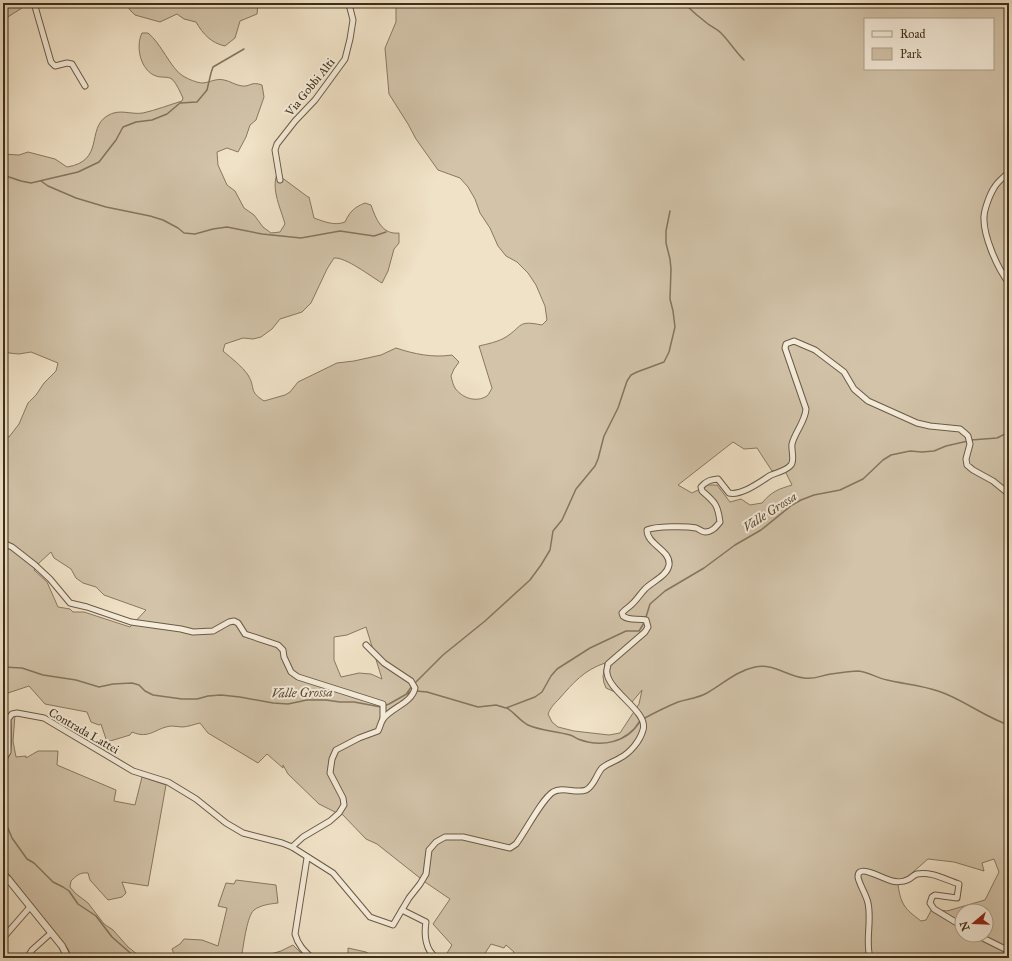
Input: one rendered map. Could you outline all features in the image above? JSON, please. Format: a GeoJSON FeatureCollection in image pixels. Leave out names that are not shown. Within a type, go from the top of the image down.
{"type":"FeatureCollection","features":[{"type":"Feature","properties":{"kind":"street"},"geometry":{"type":"LineString","coordinates":[[34,3],[51,62],[55,66],[72,64],[85,86]]}},
{"type":"Feature","properties":{"kind":"street","name":"Via Gobbi Alti"},"geometry":{"type":"LineString","coordinates":[[280,180],[275,150],[276,144],[315,100],[345,59],[353,20],[347,3]]}},
{"type":"Feature","properties":{"kind":"street"},"geometry":{"type":"LineString","coordinates":[[1009,172],[994,186],[984,215],[984,224],[994,258],[1002,275],[1009,283]]}},
{"type":"Feature","properties":{"kind":"street"},"geometry":{"type":"LineString","coordinates":[[3,543],[12,547],[35,565],[50,579],[70,603],[87,607],[131,622],[181,628],[193,632],[213,631],[229,622],[234,621],[238,623],[245,634],[278,645],[283,650],[284,657],[292,672],[298,677],[383,704],[383,719],[378,731],[359,738],[336,750],[332,759],[330,773],[343,798],[344,805],[339,813],[330,821],[303,837],[292,847],[307,858],[333,873],[370,916],[393,925],[409,898],[426,874],[429,850],[436,842],[445,837],[463,836],[510,848],[516,844],[524,833],[544,801],[554,792],[563,789],[584,790],[590,787],[601,769],[629,752],[638,740],[644,729],[643,723],[638,713],[616,690],[606,672],[608,664],[645,632],[648,626],[646,620],[639,618],[627,619],[622,613],[636,601],[645,589],[666,572],[669,566],[667,556],[650,540],[647,535],[647,530],[656,527],[696,528],[704,532],[715,529],[720,522],[719,516],[714,501],[702,491],[701,487],[706,482],[718,479],[730,494],[734,494],[753,487],[790,466],[792,462],[792,445],[806,415],[806,410],[785,348],[786,344],[794,341],[815,350],[844,372],[854,389],[868,401],[918,423],[930,426],[960,429],[968,436],[970,444],[966,459],[967,465],[993,481],[1009,494]]}},
{"type":"Feature","properties":{"kind":"street"},"geometry":{"type":"LineString","coordinates":[[366,645],[384,663],[411,681],[415,688],[412,696],[383,719]]}},
{"type":"Feature","properties":{"kind":"street","name":"Contrada Lattei"},"geometry":{"type":"LineString","coordinates":[[3,760],[8,752],[8,719],[12,714],[17,713],[44,718],[133,771],[168,782],[242,833],[292,847]]}},
{"type":"Feature","properties":{"kind":"street"},"geometry":{"type":"LineString","coordinates":[[307,858],[295,934],[301,948],[312,958]]}},
{"type":"Feature","properties":{"kind":"street"},"geometry":{"type":"LineString","coordinates":[[870,958],[867,948],[870,917],[865,892],[858,877],[858,873],[861,871],[866,870],[876,876],[892,881],[908,880],[916,874],[928,874],[959,884],[957,898],[935,895],[932,897],[930,904],[934,909],[954,921]]}},
{"type":"Feature","properties":{"kind":"street"},"geometry":{"type":"LineString","coordinates":[[3,874],[62,946],[68,958]]}},
{"type":"Feature","properties":{"kind":"street"},"geometry":{"type":"LineString","coordinates":[[3,883],[8,879]]}},
{"type":"Feature","properties":{"kind":"street"},"geometry":{"type":"LineString","coordinates":[[3,938],[30,907]]}},
{"type":"Feature","properties":{"kind":"street"},"geometry":{"type":"LineString","coordinates":[[402,910],[426,922],[424,934],[433,956],[437,958]]}},
{"type":"Feature","properties":{"kind":"street"},"geometry":{"type":"LineString","coordinates":[[27,958],[32,950],[51,933]]}},
{"type":"Feature","properties":{"kind":"street"},"geometry":{"type":"LineString","coordinates":[[993,943],[1009,951]]}},
{"type":"Feature","properties":{"kind":"green space"},"geometry":{"type":"Polygon","coordinates":[[[3,3],[25,3],[22,8],[3,20],[3,3]]]}},
{"type":"Feature","properties":{"kind":"green space"},"geometry":{"type":"Polygon","coordinates":[[[126,3],[258,4],[257,14],[240,21],[235,38],[225,46],[216,43],[208,37],[196,22],[184,19],[177,14],[160,22],[135,15],[126,3]]]}},
{"type":"Feature","properties":{"kind":"green space"},"geometry":{"type":"Polygon","coordinates":[[[396,3],[1009,3],[1009,958],[510,958],[514,952],[506,945],[504,948],[491,944],[482,958],[444,958],[452,945],[433,924],[450,899],[425,882],[377,844],[366,839],[342,814],[341,815],[319,804],[288,774],[283,765],[283,768],[267,754],[258,763],[208,733],[200,723],[184,727],[166,727],[144,735],[132,732],[130,735],[107,742],[101,724],[99,725],[91,722],[87,712],[45,704],[29,686],[5,694],[3,693],[3,433],[9,437],[19,424],[28,403],[56,371],[58,363],[31,352],[19,354],[9,353],[3,348],[3,154],[19,155],[28,152],[55,159],[67,167],[79,164],[91,152],[97,129],[107,116],[116,112],[143,113],[182,101],[183,98],[172,79],[158,77],[146,69],[143,64],[139,51],[142,33],[148,33],[153,37],[174,68],[190,80],[203,83],[221,80],[242,86],[253,84],[262,85],[264,97],[256,120],[250,125],[246,137],[238,152],[227,148],[217,152],[218,165],[227,185],[235,191],[244,208],[254,215],[263,227],[271,233],[280,232],[285,224],[276,193],[275,180],[277,174],[309,197],[314,218],[337,224],[345,222],[353,210],[365,203],[371,205],[375,216],[384,229],[393,233],[399,233],[399,243],[394,249],[388,271],[382,283],[345,260],[334,258],[327,269],[311,303],[302,312],[280,319],[272,329],[261,337],[253,339],[243,338],[225,344],[223,351],[246,372],[254,392],[264,401],[285,395],[290,392],[298,382],[337,363],[381,355],[396,348],[424,355],[452,355],[459,362],[451,376],[455,388],[465,397],[474,399],[483,398],[487,396],[492,388],[479,346],[503,339],[524,324],[528,323],[542,325],[547,320],[545,306],[536,285],[528,273],[517,262],[506,256],[498,246],[468,187],[460,178],[438,170],[416,139],[389,94],[385,48],[396,22],[396,3]],[[733,442],[678,485],[692,493],[708,485],[717,485],[730,502],[741,499],[750,505],[762,503],[776,491],[792,485],[784,469],[772,471],[757,448],[744,449],[733,442]],[[51,552],[34,570],[47,582],[58,607],[70,609],[73,612],[84,612],[130,627],[146,610],[104,595],[96,587],[83,583],[76,578],[71,569],[54,558],[51,552]],[[366,627],[347,635],[334,637],[334,660],[341,677],[359,673],[371,674],[382,679],[366,627]],[[605,663],[591,669],[579,678],[550,709],[548,714],[552,722],[558,727],[574,731],[609,735],[620,733],[639,704],[642,690],[632,702],[627,703],[615,692],[606,688],[603,677],[605,663]],[[928,859],[898,885],[902,902],[907,910],[921,921],[926,920],[932,909],[947,911],[954,909],[954,943],[994,943],[994,903],[975,903],[985,900],[999,872],[994,859],[982,863],[984,871],[954,862],[928,859]]]}},
{"type":"Feature","properties":{"kind":"green space"},"geometry":{"type":"Polygon","coordinates":[[[15,715],[13,741],[16,757],[26,756],[26,758],[38,751],[58,751],[57,765],[116,790],[114,801],[135,805],[142,777],[166,785],[148,886],[122,882],[126,893],[122,897],[108,900],[90,880],[88,873],[83,873],[71,881],[70,887],[88,903],[104,924],[113,930],[128,947],[142,958],[72,958],[68,949],[3,867],[3,764],[7,760],[11,749],[11,719],[15,715]]]}},
{"type":"Feature","properties":{"kind":"green space"},"geometry":{"type":"Polygon","coordinates":[[[236,880],[276,885],[278,903],[257,908],[249,918],[242,953],[250,958],[189,958],[174,954],[172,949],[180,944],[184,939],[202,940],[218,946],[227,908],[218,906],[226,883],[234,884],[236,880]]]}},
{"type":"Feature","properties":{"kind":"green space"},"geometry":{"type":"Polygon","coordinates":[[[293,945],[306,958],[270,958],[271,954],[293,945]]]}},
{"type":"Feature","properties":{"kind":"green space"},"geometry":{"type":"Polygon","coordinates":[[[348,948],[366,952],[375,958],[348,958],[348,948]]]}},
{"type":"Feature","properties":{"kind":"waterway"},"geometry":{"type":"LineString","coordinates":[[686,3],[686,5],[697,15],[718,30],[744,60]]}},
{"type":"Feature","properties":{"kind":"waterway"},"geometry":{"type":"LineString","coordinates":[[3,175],[31,183],[78,172],[99,162],[116,140],[123,127],[136,122],[152,120],[167,114],[180,103],[197,102],[207,90],[213,67],[244,49]]}},
{"type":"Feature","properties":{"kind":"waterway"},"geometry":{"type":"LineString","coordinates":[[41,181],[48,186],[76,198],[106,207],[163,220],[184,233],[195,234],[227,227],[262,234],[301,238],[340,231],[374,236],[386,232]]}},
{"type":"Feature","properties":{"kind":"waterway"},"geometry":{"type":"LineString","coordinates":[[416,682],[443,655],[485,621],[530,580],[550,550],[553,531],[562,520],[576,489],[595,466],[604,436],[618,408],[627,381],[631,375],[664,362],[669,352],[675,327],[670,299],[670,259],[666,243],[666,231],[670,211]]}},
{"type":"Feature","properties":{"kind":"waterway","name":"Valle Grossa"},"geometry":{"type":"LineString","coordinates":[[971,440],[997,438],[1009,432]]}},
{"type":"Feature","properties":{"kind":"waterway","name":"Valle Grossa"},"geometry":{"type":"LineString","coordinates":[[646,617],[650,604],[665,591],[704,568],[735,545],[761,530],[792,505],[801,500],[814,495],[840,490],[863,479],[883,460],[891,455],[910,451],[934,451],[946,446],[968,441]]}},
{"type":"Feature","properties":{"kind":"waterway","name":"Valle Grossa"},"geometry":{"type":"LineString","coordinates":[[416,691],[427,692],[478,707],[496,705],[506,708],[535,697],[542,692],[551,676],[557,669],[590,648],[626,631],[639,631],[644,623]]}},
{"type":"Feature","properties":{"kind":"waterway"},"geometry":{"type":"LineString","coordinates":[[643,719],[678,702],[704,695],[742,671],[762,666],[774,668],[798,677],[808,678],[858,671],[883,679],[925,687],[947,694],[1000,722],[1009,725]]}},
{"type":"Feature","properties":{"kind":"waterway","name":"Valle Grossa"},"geometry":{"type":"LineString","coordinates":[[3,667],[22,668],[43,675],[76,680],[99,687],[113,684],[132,683],[139,685],[145,691],[153,695],[182,699],[197,699],[221,695],[273,703],[288,704],[307,700],[326,700],[354,702],[381,707],[412,691]]}},
{"type":"Feature","properties":{"kind":"waterway","name":"Valle Grossa"},"geometry":{"type":"LineString","coordinates":[[407,693],[412,686]]}},
{"type":"Feature","properties":{"kind":"waterway"},"geometry":{"type":"LineString","coordinates":[[507,708],[525,723],[533,727],[570,735],[587,742],[596,743],[613,742],[621,739],[635,728],[640,721]]}},
{"type":"Feature","properties":{"kind":"waterway"},"geometry":{"type":"LineString","coordinates":[[3,816],[12,838],[27,859],[34,863],[53,882],[69,891],[78,904],[96,916],[112,937],[136,958]]}}]}
